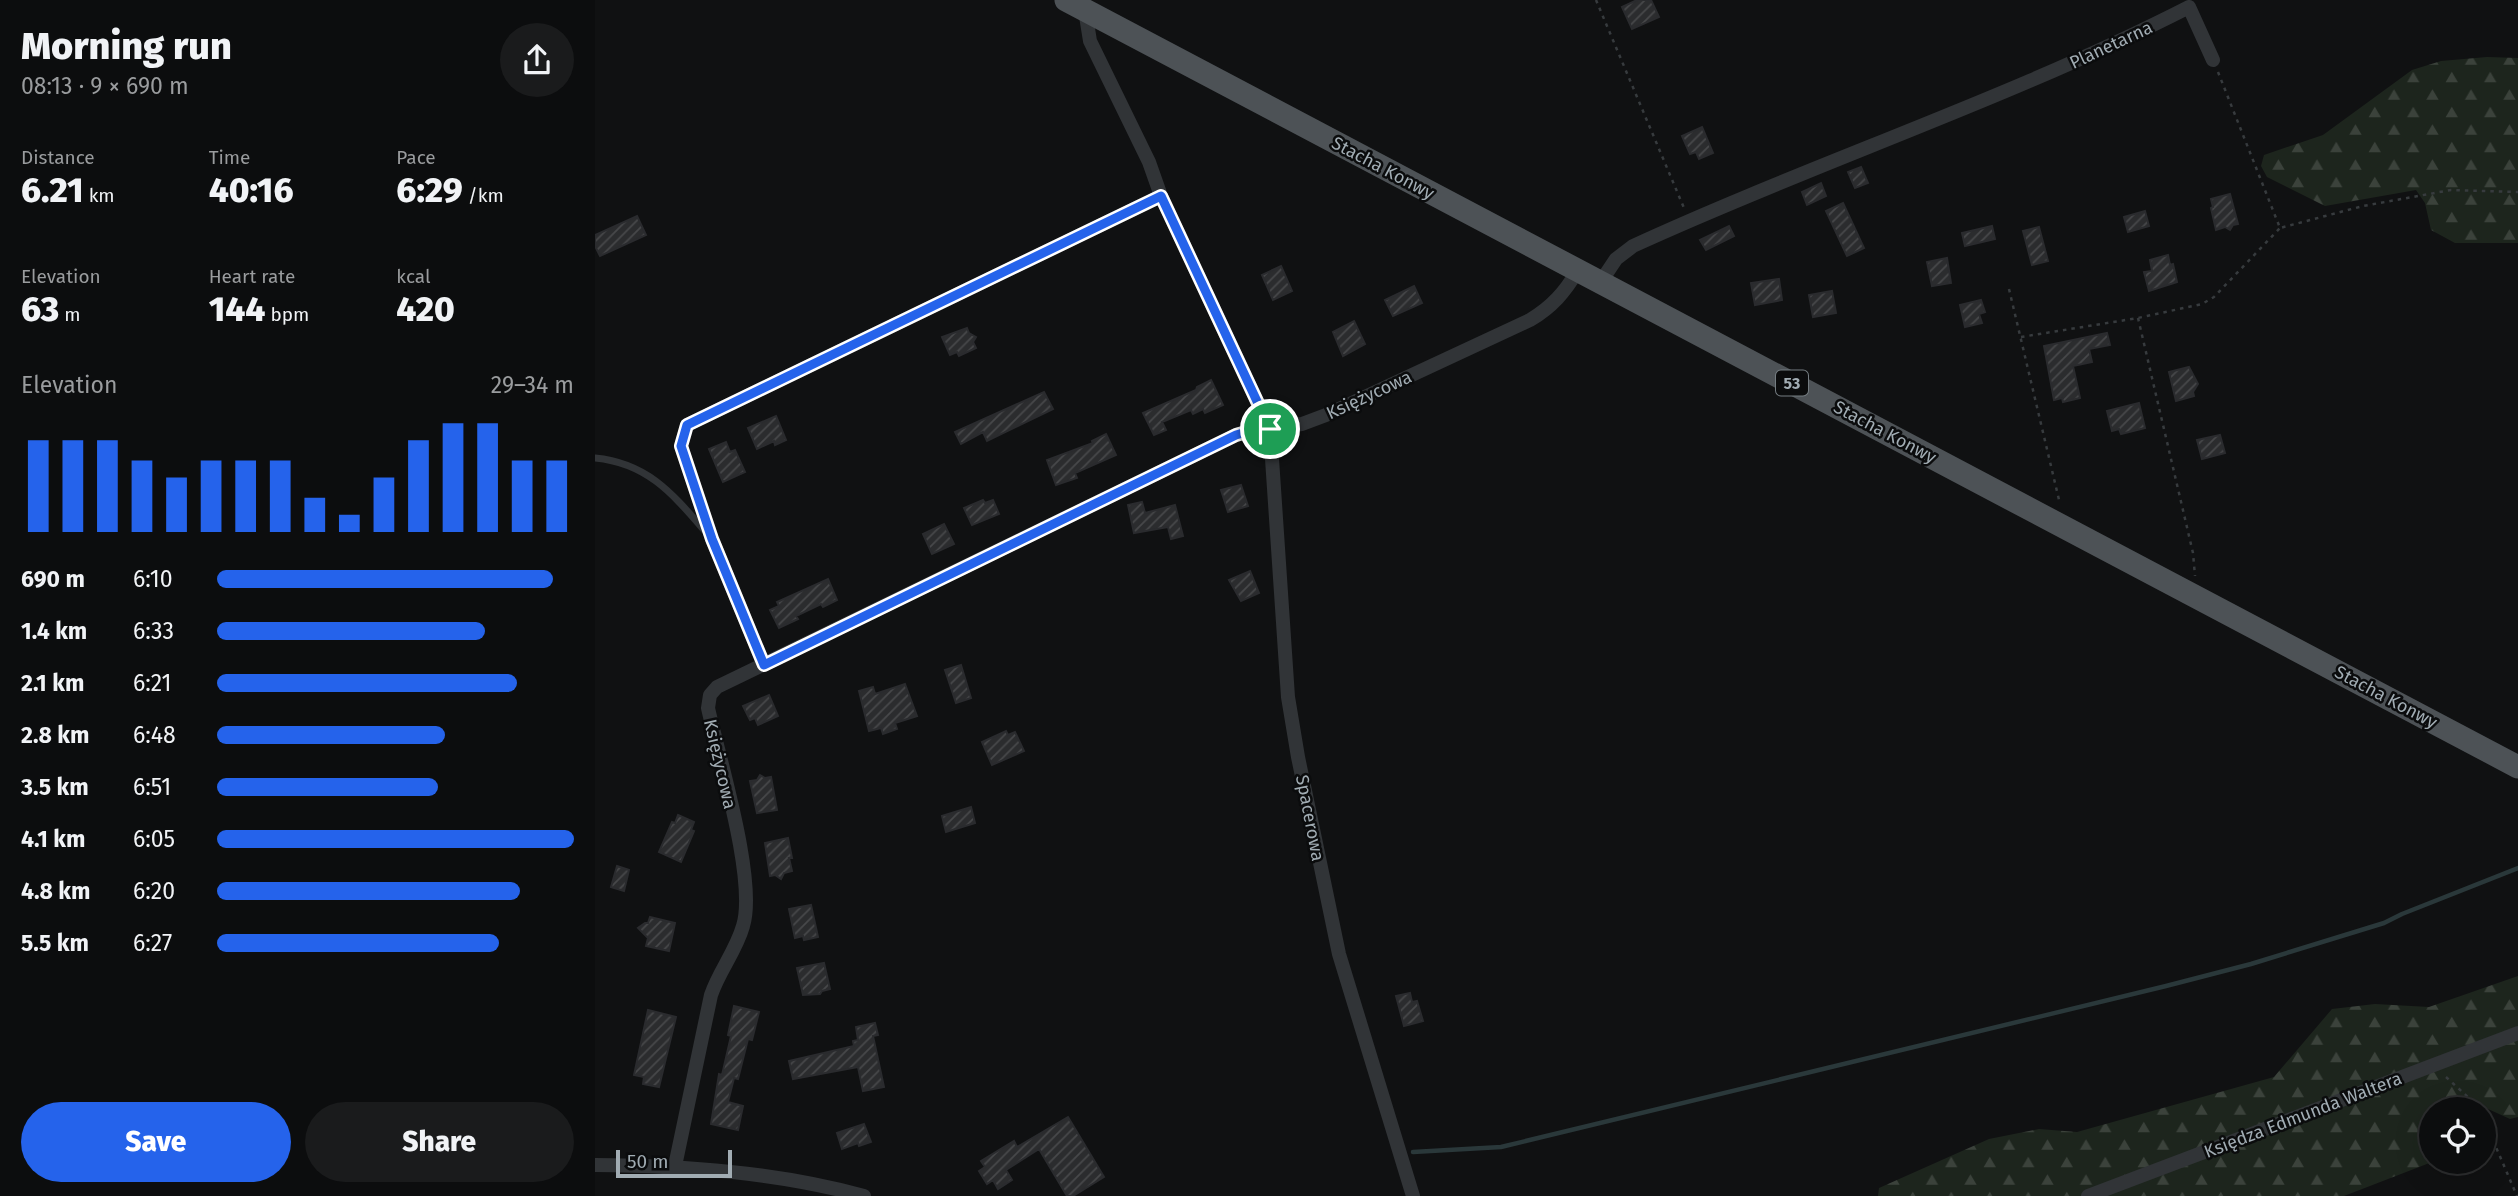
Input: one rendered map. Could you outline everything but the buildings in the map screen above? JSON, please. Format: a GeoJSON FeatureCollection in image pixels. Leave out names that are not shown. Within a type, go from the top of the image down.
{"type":"FeatureCollection","features":[{"type":"Feature","properties":{"kind":"main road","name":"Stacha Konwy"},"geometry":{"type":"LineString","coordinates":[[1075,5],[2518,766]]}},
{"type":"Feature","properties":{"kind":"street","name":"Planetarna"},"geometry":{"type":"LineString","coordinates":[[1600,283],[1616,259],[1633,246],[2075,63],[2188,4],[2213,60]]}},
{"type":"Feature","properties":{"kind":"street"},"geometry":{"type":"LineString","coordinates":[[1075,5],[1270,429]]}},
{"type":"Feature","properties":{"kind":"street"},"geometry":{"type":"LineString","coordinates":[[764,665],[712,539],[681,446],[687,425],[1161,196]]}},
{"type":"Feature","properties":{"kind":"street","name":"Księżycowa"},"geometry":{"type":"LineString","coordinates":[[675,1166],[711,995],[717,976],[735,946],[747,908],[739,844],[708,708],[710,695],[717,687],[1236,435],[1253,430],[1302,424],[1326,415],[1530,320],[1551,307],[1578,270]]}},
{"type":"Feature","properties":{"kind":"street","name":"Spacerowa"},"geometry":{"type":"LineString","coordinates":[[1270,429],[1288,696],[1298,757],[1339,954],[1413,1196]]}},
{"type":"Feature","properties":{"kind":"street","name":"Księdza Edmunda Waltera"},"geometry":{"type":"LineString","coordinates":[[2088,1196],[2518,1033]]}},
{"type":"Feature","properties":{"kind":"street"},"geometry":{"type":"LineString","coordinates":[[595,1165],[675,1166],[746,1172],[824,1191],[864,1196]]}},
{"type":"Feature","properties":{"kind":"lane"},"geometry":{"type":"LineString","coordinates":[[595,458],[630,466],[654,478],[670,491],[712,539]]}},
{"type":"Feature","properties":{"kind":"path"},"geometry":{"type":"LineString","coordinates":[[1596,0],[1690,221]]}},
{"type":"Feature","properties":{"kind":"path"},"geometry":{"type":"LineString","coordinates":[[2213,60],[2280,228]]}},
{"type":"Feature","properties":{"kind":"path"},"geometry":{"type":"LineString","coordinates":[[2021,337],[2138,318],[2208,302],[2280,228],[2363,206],[2451,190],[2518,192]]}},
{"type":"Feature","properties":{"kind":"path"},"geometry":{"type":"LineString","coordinates":[[2009,289],[2059,493],[2060,525]]}},
{"type":"Feature","properties":{"kind":"path"},"geometry":{"type":"LineString","coordinates":[[2138,318],[2193,553],[2196,597]]}},
{"type":"Feature","properties":{"kind":"path"},"geometry":{"type":"LineString","coordinates":[[2437,1065],[2450,1083],[2468,1097]]}},
{"type":"Feature","properties":{"kind":"path"},"geometry":{"type":"LineString","coordinates":[[2496,1147],[2517,1196]]}},
{"type":"Feature","properties":{"kind":"green space"},"geometry":{"type":"Polygon","coordinates":[[[2487,57],[2518,58],[2518,243],[2455,243],[2431,230],[2425,203],[2416,190],[2325,206],[2267,177],[2261,166],[2264,155],[2323,135],[2412,70],[2441,61],[2487,57]]]}},
{"type":"Feature","properties":{"kind":"green space"},"geometry":{"type":"Polygon","coordinates":[[[2518,976],[2518,1117],[2510,1119],[2496,1113],[2496,1097],[2419,1097],[2419,1167],[2344,1196],[1878,1196],[1879,1188],[1989,1139],[2039,1129],[2077,1132],[2274,1077],[2332,1009],[2375,1004],[2429,1007],[2518,976]]]}},
{"type":"Feature","properties":{"kind":"waterway"},"geometry":{"type":"LineString","coordinates":[[1413,1152],[1501,1147],[2166,986],[2251,964],[2384,923],[2518,868]]}},
{"type":"Feature","properties":{"kind":"route"},"geometry":{"type":"LineString","coordinates":[[1161,196],[1270,429],[1236,435],[764,665],[712,539],[681,446],[687,425],[1161,196]]}}]}
